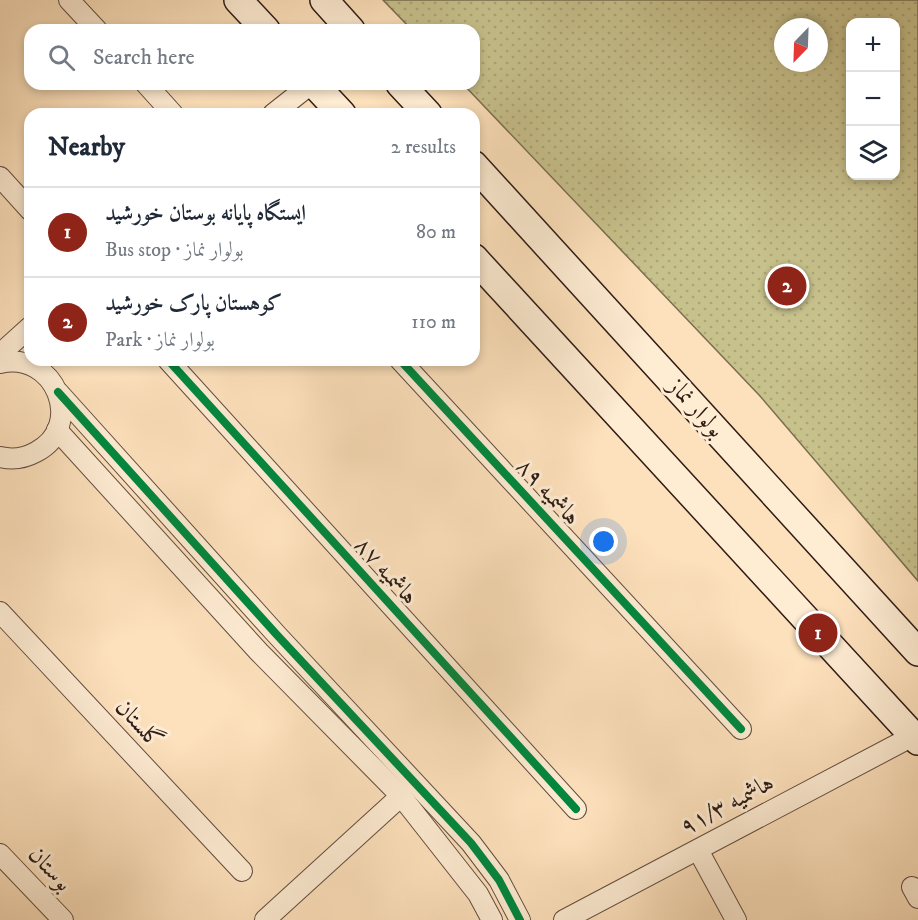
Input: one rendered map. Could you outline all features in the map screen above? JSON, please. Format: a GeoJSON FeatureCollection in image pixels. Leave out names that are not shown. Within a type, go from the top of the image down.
{"type":"FeatureCollection","features":[{"type":"Feature","properties":{"kind":"main road"},"geometry":{"type":"LineString","coordinates":[[238,0],[260,24]]}},
{"type":"Feature","properties":{"kind":"main road"},"geometry":{"type":"LineString","coordinates":[[324,0],[346,24]]}},
{"type":"Feature","properties":{"kind":"main road"},"geometry":{"type":"LineString","coordinates":[[319,90],[336,108]]}},
{"type":"Feature","properties":{"kind":"main road"},"geometry":{"type":"LineString","coordinates":[[406,90],[422,108]]}},
{"type":"Feature","properties":{"kind":"main road","name":"بولوار نماز"},"geometry":{"type":"LineString","coordinates":[[480,172],[918,652]]}},
{"type":"Feature","properties":{"kind":"main road"},"geometry":{"type":"LineString","coordinates":[[480,265],[916,739]]}},
{"type":"Feature","properties":{"kind":"street"},"geometry":{"type":"LineString","coordinates":[[69,0],[91,24]]}},
{"type":"Feature","properties":{"kind":"street"},"geometry":{"type":"LineString","coordinates":[[151,90],[168,108]]}},
{"type":"Feature","properties":{"kind":"street"},"geometry":{"type":"LineString","coordinates":[[281,108],[305,90]]}},
{"type":"Feature","properties":{"kind":"street"},"geometry":{"type":"LineString","coordinates":[[0,177],[24,203]]}},
{"type":"Feature","properties":{"kind":"street"},"geometry":{"type":"LineString","coordinates":[[0,354],[24,332]]}},
{"type":"Feature","properties":{"kind":"street"},"geometry":{"type":"LineString","coordinates":[[0,363],[24,363]]}},
{"type":"Feature","properties":{"kind":"street"},"geometry":{"type":"LineString","coordinates":[[34,366],[43,371],[58,392],[277,635],[471,843],[499,880],[520,920]]}},
{"type":"Feature","properties":{"kind":"street","name":"هاشمیه ۸۷"},"geometry":{"type":"LineString","coordinates":[[173,366],[576,809]]}},
{"type":"Feature","properties":{"kind":"street","name":"هاشمیه ۸۹"},"geometry":{"type":"LineString","coordinates":[[406,366],[741,729]]}},
{"type":"Feature","properties":{"kind":"street"},"geometry":{"type":"LineString","coordinates":[[0,457],[17,459],[30,456],[50,441],[61,418],[58,392]]}},
{"type":"Feature","properties":{"kind":"street"},"geometry":{"type":"LineString","coordinates":[[57,430],[259,652],[401,796],[478,894],[492,920]]}},
{"type":"Feature","properties":{"kind":"street","name":"گلستان"},"geometry":{"type":"LineString","coordinates":[[0,612],[242,871]]}},
{"type":"Feature","properties":{"kind":"street","name":"هاشمیه ۹۱/۳"},"geometry":{"type":"LineString","coordinates":[[564,920],[916,739]]}},
{"type":"Feature","properties":{"kind":"street"},"geometry":{"type":"LineString","coordinates":[[265,920],[401,796]]}},
{"type":"Feature","properties":{"kind":"street"},"geometry":{"type":"LineString","coordinates":[[698,850],[736,920]]}},
{"type":"Feature","properties":{"kind":"street","name":"بوستان"},"geometry":{"type":"LineString","coordinates":[[0,854],[63,920]]}},
{"type":"Feature","properties":{"kind":"shaded area"},"geometry":{"type":"Polygon","coordinates":[[[383,0],[918,0],[918,581],[760,396],[469,90],[480,90],[480,24],[406,24],[383,0]]]}},
{"type":"Feature","properties":{"kind":"cycle path"},"geometry":{"type":"LineString","coordinates":[[173,366],[576,809]]}},
{"type":"Feature","properties":{"kind":"cycle path"},"geometry":{"type":"LineString","coordinates":[[406,366],[741,729]]}},
{"type":"Feature","properties":{"kind":"cycle path"},"geometry":{"type":"LineString","coordinates":[[58,392],[277,635],[471,843],[499,880],[520,920]]}},
{"type":"Feature","properties":{"kind":"place","name":"کوهستان پارک خورشید"},"geometry":{"type":"Point","coordinates":[787,286]}},
{"type":"Feature","properties":{"kind":"place","name":"ایستگاه پایانه بوستان خورشید"},"geometry":{"type":"Point","coordinates":[818,633]}}]}
